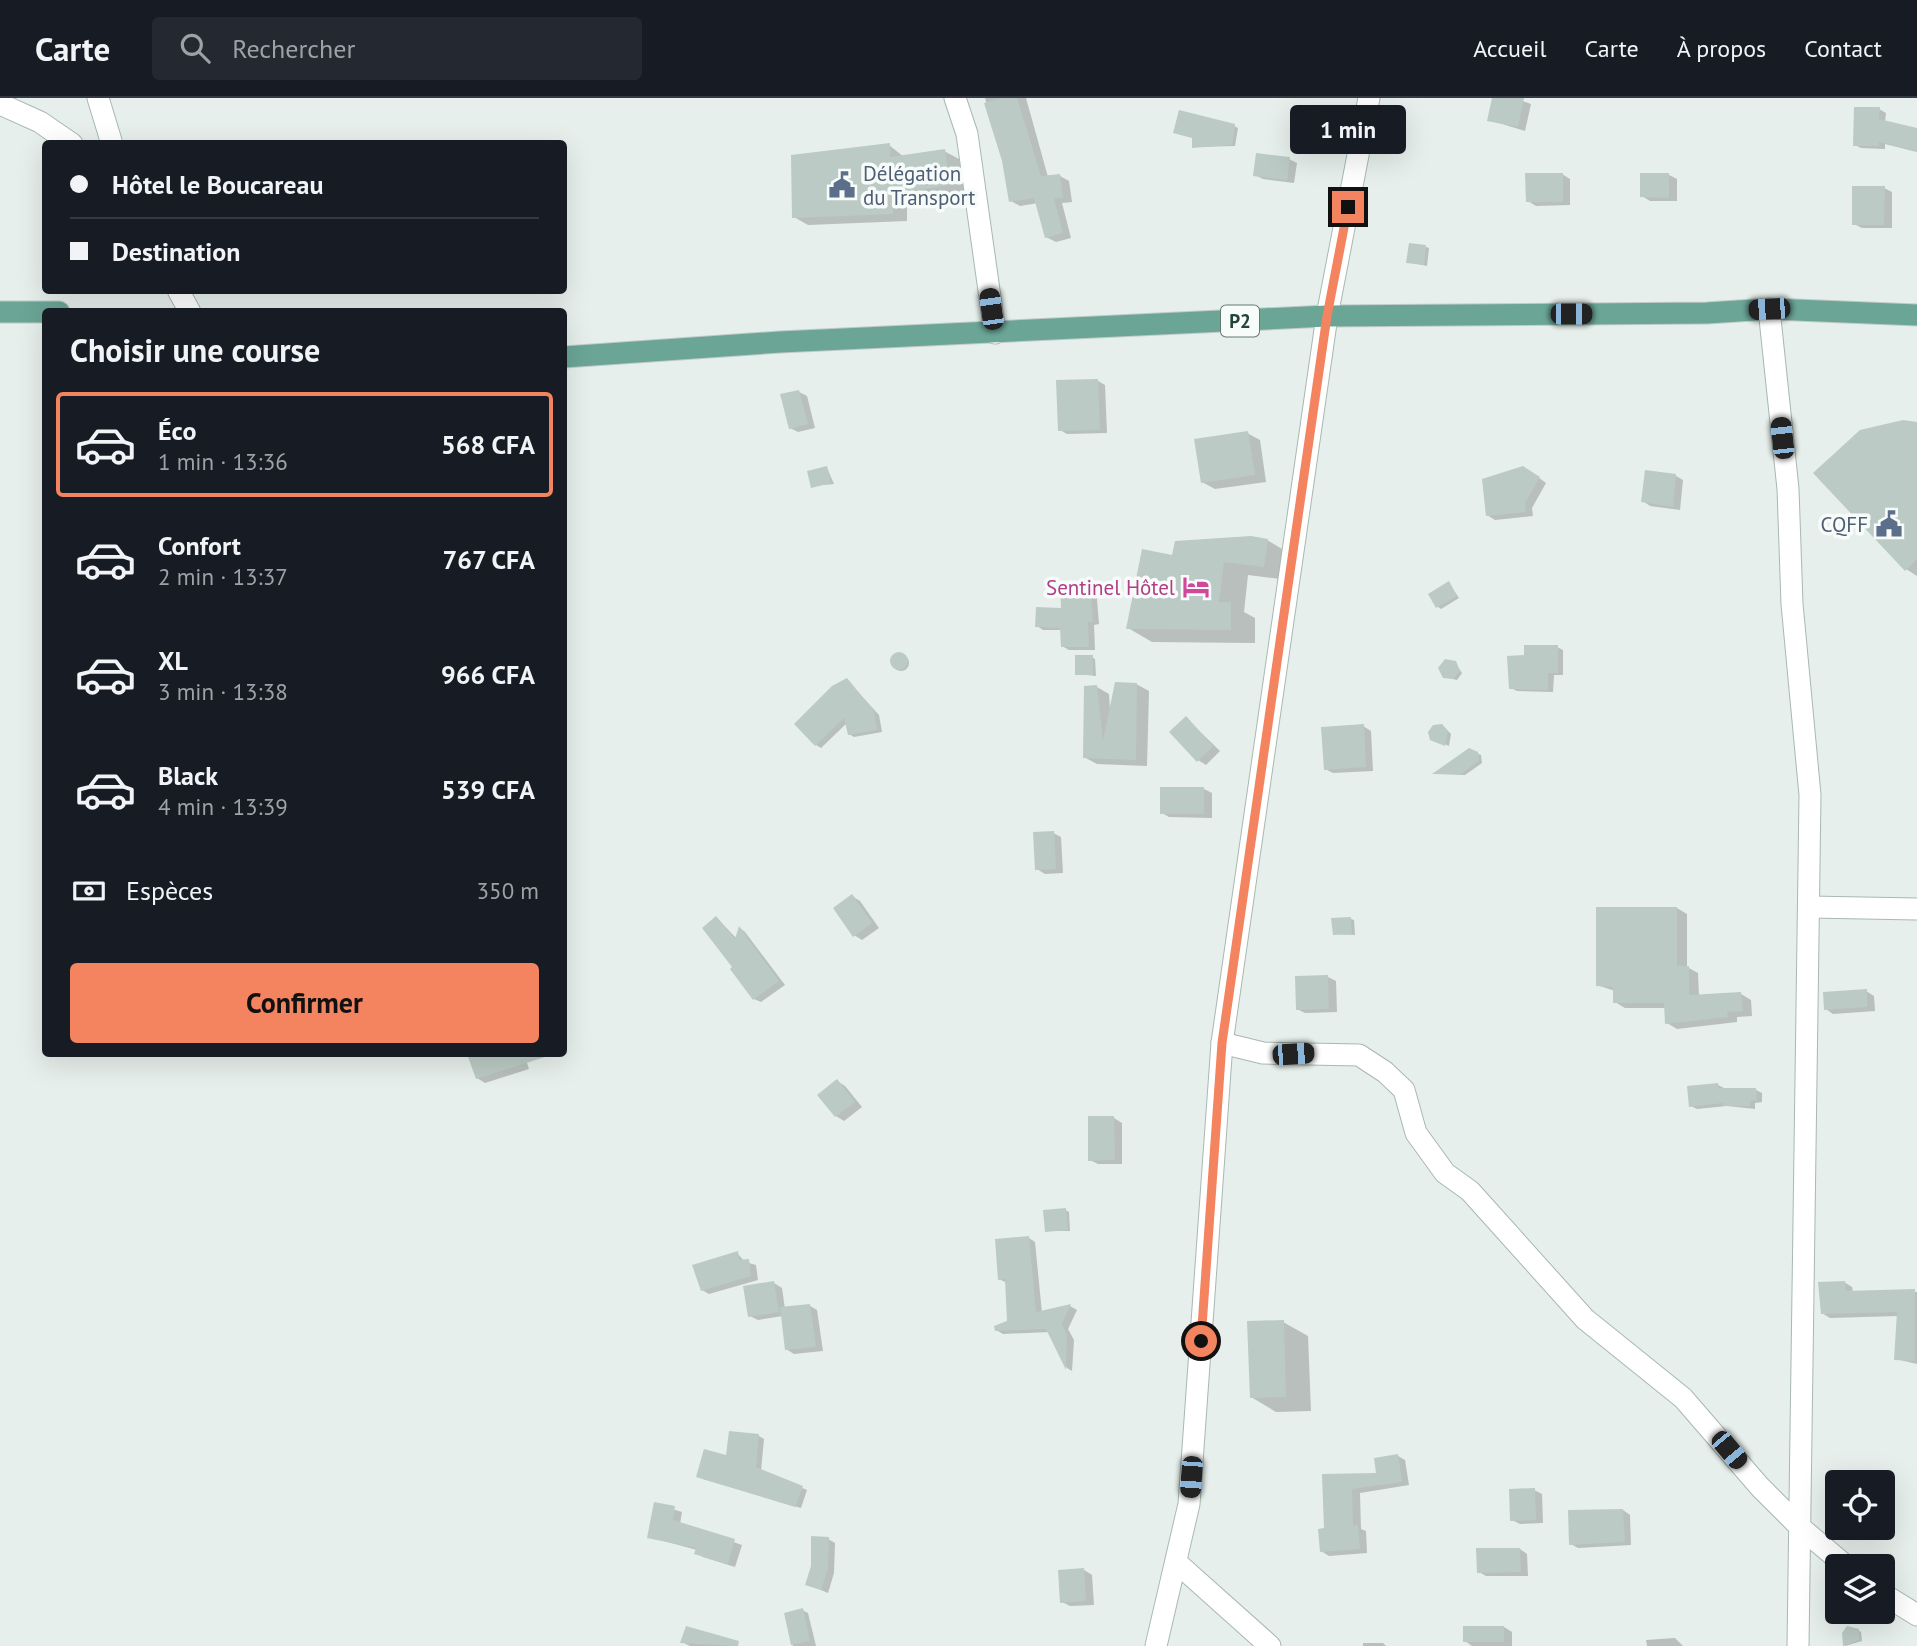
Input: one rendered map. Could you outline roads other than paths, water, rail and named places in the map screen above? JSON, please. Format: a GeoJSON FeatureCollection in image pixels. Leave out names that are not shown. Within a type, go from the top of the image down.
{"type":"FeatureCollection","features":[{"type":"Feature","properties":{"kind":"main road","name":"P2"},"geometry":{"type":"LineString","coordinates":[[567,357],[780,342],[1327,316],[1707,313],[1769,309],[1917,315]]}},
{"type":"Feature","properties":{"kind":"main road"},"geometry":{"type":"LineString","coordinates":[[0,313],[42,312]]}},
{"type":"Feature","properties":{"kind":"street"},"geometry":{"type":"LineString","coordinates":[[98,98],[111,140]]}},
{"type":"Feature","properties":{"kind":"street"},"geometry":{"type":"LineString","coordinates":[[955,98],[967,134],[995,333]]}},
{"type":"Feature","properties":{"kind":"street"},"geometry":{"type":"LineString","coordinates":[[1156,1646],[1189,1504],[1222,1043],[1327,316],[1369,98]]}},
{"type":"Feature","properties":{"kind":"street"},"geometry":{"type":"LineString","coordinates":[[0,104],[40,122],[66,140]]}},
{"type":"Feature","properties":{"kind":"street"},"geometry":{"type":"LineString","coordinates":[[1769,309],[1788,489],[1792,604],[1810,795],[1798,1646]]}},
{"type":"Feature","properties":{"kind":"street"},"geometry":{"type":"LineString","coordinates":[[1809,907],[1917,909]]}},
{"type":"Feature","properties":{"kind":"street"},"geometry":{"type":"LineString","coordinates":[[1222,1043],[1263,1053],[1359,1055],[1385,1072],[1404,1090],[1416,1133],[1445,1173],[1470,1191],[1585,1319],[1683,1398],[1760,1487],[1832,1554]]}},
{"type":"Feature","properties":{"kind":"street"},"geometry":{"type":"LineString","coordinates":[[1175,1562],[1270,1646]]}},
{"type":"Feature","properties":{"kind":"street"},"geometry":{"type":"LineString","coordinates":[[1895,1601],[1917,1615]]}},
{"type":"Feature","properties":{"kind":"place","name":"Délégation du Transport"},"geometry":{"type":"Point","coordinates":[842,185]}},
{"type":"Feature","properties":{"kind":"place","name":"CQFF"},"geometry":{"type":"Point","coordinates":[1889,524]}},
{"type":"Feature","properties":{"kind":"place","name":"Sentinel Hôtel"},"geometry":{"type":"Point","coordinates":[1196,587]}}]}
